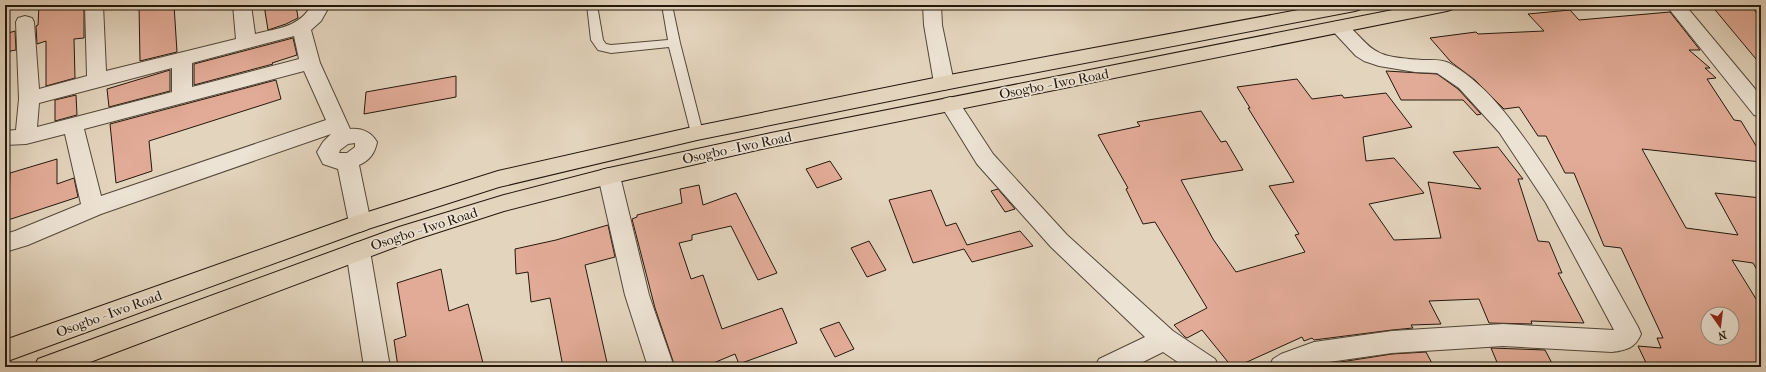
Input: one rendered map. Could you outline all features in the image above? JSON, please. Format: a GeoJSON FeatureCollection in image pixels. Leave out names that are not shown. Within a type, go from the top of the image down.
{"type":"FeatureCollection","features":[{"type":"Feature","properties":{"kind":"main road","name":"Osogbo - Iwo Road"},"geometry":{"type":"LineString","coordinates":[[48,367],[407,233],[504,203],[609,176],[771,140],[858,123],[947,94],[1355,5]]}},
{"type":"Feature","properties":{"kind":"main road","name":"Osogbo - Iwo Road"},"geometry":{"type":"LineString","coordinates":[[5,351],[360,224],[498,179],[697,133],[849,102],[947,94],[1338,27],[1447,5]]}},
{"type":"Feature","properties":{"kind":"main road"},"geometry":{"type":"LineString","coordinates":[[849,102],[858,123]]}},
{"type":"Feature","properties":{"kind":"street"},"geometry":{"type":"LineString","coordinates":[[94,5],[97,80]]}},
{"type":"Feature","properties":{"kind":"street"},"geometry":{"type":"LineString","coordinates":[[242,5],[246,42]]}},
{"type":"Feature","properties":{"kind":"street"},"geometry":{"type":"LineString","coordinates":[[29,99],[97,80],[301,28],[314,17],[321,5]]}},
{"type":"Feature","properties":{"kind":"street"},"geometry":{"type":"LineString","coordinates":[[932,5],[933,25],[947,94],[985,159],[1059,241],[1164,339],[1206,367]]}},
{"type":"Feature","properties":{"kind":"street"},"geometry":{"type":"LineString","coordinates":[[1676,5],[1759,104]]}},
{"type":"Feature","properties":{"kind":"street"},"geometry":{"type":"LineString","coordinates":[[25,22],[29,99],[26,136]]}},
{"type":"Feature","properties":{"kind":"street"},"geometry":{"type":"LineString","coordinates":[[1282,367],[1290,362],[1314,353],[1392,342],[1502,335],[1612,341],[1623,340],[1629,334],[1554,198],[1506,127],[1466,83],[1441,67],[1415,66],[1379,60],[1371,57],[1363,52],[1338,27]]}},
{"type":"Feature","properties":{"kind":"street"},"geometry":{"type":"LineString","coordinates":[[301,28],[310,63],[341,131]]}},
{"type":"Feature","properties":{"kind":"street"},"geometry":{"type":"LineString","coordinates":[[182,59],[182,96]]}},
{"type":"Feature","properties":{"kind":"street"},"geometry":{"type":"LineString","coordinates":[[5,138],[26,136],[73,125],[310,63]]}},
{"type":"Feature","properties":{"kind":"street"},"geometry":{"type":"LineString","coordinates":[[73,125],[93,208]]}},
{"type":"Feature","properties":{"kind":"street"},"geometry":{"type":"LineString","coordinates":[[10,245],[93,208],[341,131],[361,137],[366,142],[366,146],[360,155],[347,161],[360,224]]}},
{"type":"Feature","properties":{"kind":"street"},"geometry":{"type":"LineString","coordinates":[[609,176],[637,295],[661,367]]}},
{"type":"Feature","properties":{"kind":"street"},"geometry":{"type":"LineString","coordinates":[[358,251],[377,367]]}},
{"type":"Feature","properties":{"kind":"street"},"geometry":{"type":"LineString","coordinates":[[1108,367],[1164,339]]}},
{"type":"Feature","properties":{"kind":"lane"},"geometry":{"type":"LineString","coordinates":[[592,5],[597,40],[602,48],[611,49],[674,43]]}},
{"type":"Feature","properties":{"kind":"lane"},"geometry":{"type":"LineString","coordinates":[[667,5],[674,43],[697,133]]}},
{"type":"Feature","properties":{"kind":"building"},"geometry":{"type":"Polygon","coordinates":[[[39,5],[84,5],[84,38],[74,39],[75,78],[46,86],[46,41],[37,44],[36,26],[38,25],[39,5]]]}},
{"type":"Feature","properties":{"kind":"building"},"geometry":{"type":"Polygon","coordinates":[[[139,5],[174,5],[177,52],[140,61],[139,5]]]}},
{"type":"Feature","properties":{"kind":"building"},"geometry":{"type":"Polygon","coordinates":[[[264,5],[296,5],[298,18],[268,30],[264,5]]]}},
{"type":"Feature","properties":{"kind":"building"},"geometry":{"type":"Polygon","coordinates":[[[1711,5],[1750,5],[1761,18],[1761,65],[1711,5]]]}},
{"type":"Feature","properties":{"kind":"building"},"geometry":{"type":"Polygon","coordinates":[[[1570,10],[1579,20],[1670,12],[1700,50],[1689,50],[1710,68],[1705,68],[1716,78],[1707,79],[1734,120],[1741,121],[1761,154],[1761,162],[1642,149],[1686,228],[1738,235],[1715,193],[1761,198],[1761,277],[1753,263],[1732,260],[1761,307],[1761,367],[1648,367],[1638,346],[1661,348],[1657,338],[1663,338],[1621,248],[1604,246],[1574,173],[1565,173],[1546,136],[1538,136],[1519,107],[1504,109],[1475,80],[1451,62],[1430,38],[1476,32],[1478,34],[1544,31],[1528,14],[1570,10]]]}},
{"type":"Feature","properties":{"kind":"building"},"geometry":{"type":"Polygon","coordinates":[[[15,31],[16,50],[5,52],[5,34],[15,31]]]}},
{"type":"Feature","properties":{"kind":"building"},"geometry":{"type":"Polygon","coordinates":[[[293,38],[297,55],[272,63],[273,64],[194,85],[194,64],[293,38]]]}},
{"type":"Feature","properties":{"kind":"building"},"geometry":{"type":"Polygon","coordinates":[[[170,70],[170,91],[109,107],[107,89],[170,70]]]}},
{"type":"Feature","properties":{"kind":"building"},"geometry":{"type":"Polygon","coordinates":[[[1386,71],[1437,74],[1458,89],[1481,114],[1477,115],[1463,100],[1401,100],[1386,71]]]}},
{"type":"Feature","properties":{"kind":"building"},"geometry":{"type":"Polygon","coordinates":[[[456,76],[456,97],[364,114],[366,92],[456,76]]]}},
{"type":"Feature","properties":{"kind":"building"},"geometry":{"type":"Polygon","coordinates":[[[1297,79],[1312,99],[1342,95],[1344,98],[1386,93],[1412,127],[1363,137],[1366,161],[1394,158],[1424,193],[1369,204],[1394,240],[1441,238],[1428,182],[1481,189],[1453,152],[1498,147],[1523,179],[1518,179],[1538,241],[1549,242],[1562,273],[1558,273],[1584,323],[1531,321],[1532,324],[1489,323],[1479,299],[1429,301],[1441,324],[1411,325],[1413,328],[1314,340],[1312,338],[1304,341],[1302,337],[1236,367],[1232,367],[1202,330],[1187,338],[1185,337],[1174,325],[1207,308],[1155,222],[1143,224],[1126,189],[1128,188],[1098,135],[1140,126],[1137,122],[1201,111],[1221,142],[1226,141],[1243,170],[1181,180],[1213,239],[1236,272],[1305,252],[1295,235],[1299,234],[1269,186],[1294,182],[1248,108],[1250,108],[1237,87],[1297,79]]]}},
{"type":"Feature","properties":{"kind":"building"},"geometry":{"type":"Polygon","coordinates":[[[276,80],[281,99],[149,141],[152,171],[116,183],[110,124],[276,80]]]}},
{"type":"Feature","properties":{"kind":"building"},"geometry":{"type":"Polygon","coordinates":[[[76,95],[77,115],[55,121],[55,100],[76,95]]]}},
{"type":"Feature","properties":{"kind":"building"},"geometry":{"type":"Polygon","coordinates":[[[57,159],[57,184],[74,178],[78,197],[5,221],[5,202],[9,200],[10,173],[57,159]]]}},
{"type":"Feature","properties":{"kind":"building"},"geometry":{"type":"Polygon","coordinates":[[[830,161],[842,179],[817,188],[806,169],[830,161]]]}},
{"type":"Feature","properties":{"kind":"building"},"geometry":{"type":"Polygon","coordinates":[[[699,185],[703,205],[736,193],[777,273],[758,280],[731,226],[692,235],[692,240],[679,243],[691,279],[703,275],[722,329],[782,308],[797,343],[739,364],[735,354],[704,367],[675,367],[655,308],[632,219],[637,217],[637,215],[682,203],[680,189],[699,185]]]}},
{"type":"Feature","properties":{"kind":"building"},"geometry":{"type":"Polygon","coordinates":[[[998,189],[1015,209],[1005,212],[991,191],[998,189]]]}},
{"type":"Feature","properties":{"kind":"building"},"geometry":{"type":"Polygon","coordinates":[[[931,190],[946,226],[956,223],[967,245],[1020,231],[1033,246],[972,262],[964,249],[913,263],[889,200],[931,190]]]}},
{"type":"Feature","properties":{"kind":"building"},"geometry":{"type":"Polygon","coordinates":[[[608,225],[615,257],[585,265],[608,367],[563,367],[550,298],[531,302],[528,272],[516,274],[515,249],[556,240],[608,225]]]}},
{"type":"Feature","properties":{"kind":"building"},"geometry":{"type":"Polygon","coordinates":[[[869,241],[886,270],[867,277],[851,248],[869,241]]]}},
{"type":"Feature","properties":{"kind":"building"},"geometry":{"type":"Polygon","coordinates":[[[441,269],[449,311],[468,304],[484,367],[398,367],[394,340],[406,336],[397,283],[441,269]]]}},
{"type":"Feature","properties":{"kind":"building"},"geometry":{"type":"Polygon","coordinates":[[[839,322],[854,349],[835,357],[820,329],[839,322]]]}},
{"type":"Feature","properties":{"kind":"building"},"geometry":{"type":"Polygon","coordinates":[[[1491,348],[1545,350],[1554,367],[1499,367],[1491,348]]]}},
{"type":"Feature","properties":{"kind":"building"},"geometry":{"type":"Polygon","coordinates":[[[1426,352],[1434,367],[1330,367],[1328,364],[1392,354],[1426,352]]]}}]}
